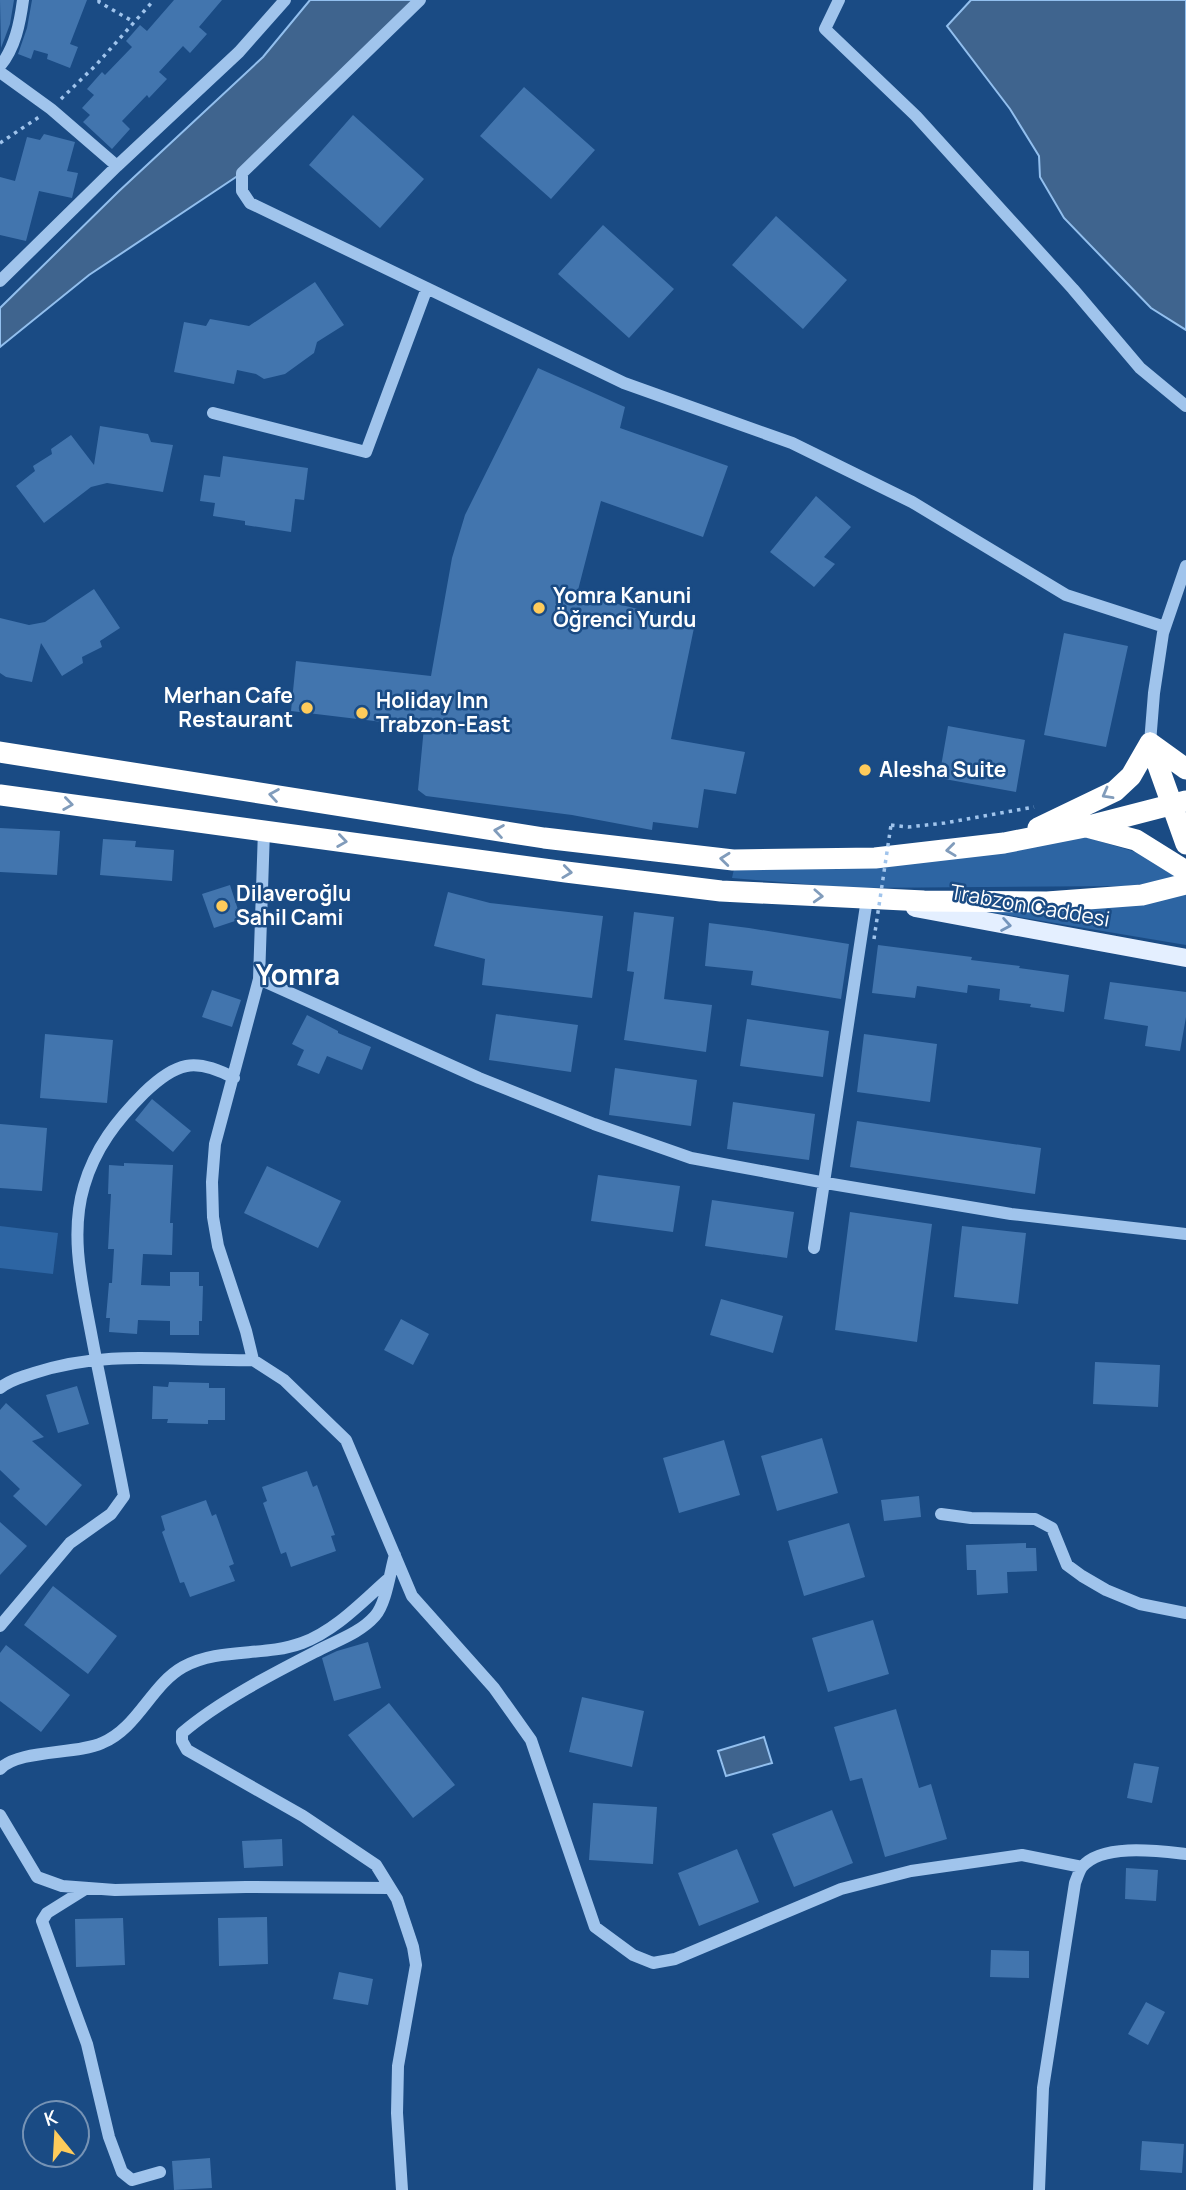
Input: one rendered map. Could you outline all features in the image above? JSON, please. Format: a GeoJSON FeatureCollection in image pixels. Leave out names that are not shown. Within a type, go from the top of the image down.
{"type":"FeatureCollection","features":[{"type":"Feature","properties":{"kind":"highway"},"geometry":{"type":"LineString","coordinates":[[1150,743],[1186,769]]}},
{"type":"Feature","properties":{"kind":"highway"},"geometry":{"type":"LineString","coordinates":[[1150,743],[1179,803],[1186,844]]}},
{"type":"Feature","properties":{"kind":"highway"},"geometry":{"type":"LineString","coordinates":[[1004,843],[1115,791],[1131,776],[1150,743]]}},
{"type":"Feature","properties":{"kind":"highway"},"geometry":{"type":"LineString","coordinates":[[0,752],[531,836],[733,860],[874,858],[1004,843],[1085,827],[1179,803]]}},
{"type":"Feature","properties":{"kind":"highway"},"geometry":{"type":"LineString","coordinates":[[0,795],[708,889],[867,899],[1047,902],[1142,895],[1186,884]]}},
{"type":"Feature","properties":{"kind":"highway"},"geometry":{"type":"LineString","coordinates":[[1085,827],[1136,840],[1186,871]]}},
{"type":"Feature","properties":{"kind":"main road","name":"Trabzon Caddesi"},"geometry":{"type":"LineString","coordinates":[[867,899],[1186,958]]}},
{"type":"Feature","properties":{"kind":"street"},"geometry":{"type":"LineString","coordinates":[[0,66],[20,24],[23,0]]}},
{"type":"Feature","properties":{"kind":"street"},"geometry":{"type":"LineString","coordinates":[[0,281],[239,52],[285,0]]}},
{"type":"Feature","properties":{"kind":"street"},"geometry":{"type":"LineString","coordinates":[[420,0],[242,173],[241,186],[250,203],[624,383],[792,443],[912,502],[1066,596],[1166,627]]}},
{"type":"Feature","properties":{"kind":"street"},"geometry":{"type":"LineString","coordinates":[[839,0],[825,29],[916,116],[1073,289],[1140,368],[1186,406]]}},
{"type":"Feature","properties":{"kind":"street"},"geometry":{"type":"LineString","coordinates":[[0,72],[51,109],[117,166]]}},
{"type":"Feature","properties":{"kind":"street"},"geometry":{"type":"LineString","coordinates":[[214,413],[366,452],[427,288]]}},
{"type":"Feature","properties":{"kind":"street"},"geometry":{"type":"LineString","coordinates":[[1150,743],[1154,693],[1166,627],[1186,566]]}},
{"type":"Feature","properties":{"kind":"street"},"geometry":{"type":"LineString","coordinates":[[253,1360],[218,1246],[213,1217],[215,1144],[259,979],[264,830]]}},
{"type":"Feature","properties":{"kind":"street"},"geometry":{"type":"LineString","coordinates":[[814,1248],[826,1184],[867,899]]}},
{"type":"Feature","properties":{"kind":"street"},"geometry":{"type":"LineString","coordinates":[[259,979],[479,1079],[691,1158],[826,1184],[1011,1214],[1186,1234]]}},
{"type":"Feature","properties":{"kind":"street"},"geometry":{"type":"LineString","coordinates":[[0,1626],[70,1543],[111,1514],[124,1496],[96,1358],[76,1235],[84,1184],[102,1144],[118,1119],[152,1086],[174,1070],[195,1063],[212,1067],[234,1078]]}},
{"type":"Feature","properties":{"kind":"street"},"geometry":{"type":"LineString","coordinates":[[0,1388],[8,1381],[53,1367],[96,1358],[253,1360],[284,1381],[346,1440],[412,1596],[494,1688],[531,1740],[595,1927],[633,1955],[653,1963],[675,1959],[841,1889],[911,1871],[1022,1856],[1082,1867]]}},
{"type":"Feature","properties":{"kind":"street"},"geometry":{"type":"LineString","coordinates":[[941,1514],[1035,1519],[1052,1528],[1067,1565],[1082,1576],[1106,1590],[1140,1604],[1186,1613]]}},
{"type":"Feature","properties":{"kind":"street"},"geometry":{"type":"LineString","coordinates":[[395,1555],[377,1615],[365,1625],[204,1715],[182,1733],[182,1741],[187,1750],[303,1816],[376,1865],[397,1899],[416,1965],[398,2066],[397,2113],[402,2190]]}},
{"type":"Feature","properties":{"kind":"street"},"geometry":{"type":"LineString","coordinates":[[0,1769],[5,1764],[38,1755],[100,1744],[119,1733],[179,1669],[214,1657],[302,1643],[337,1622],[387,1580]]}},
{"type":"Feature","properties":{"kind":"street"},"geometry":{"type":"LineString","coordinates":[[0,1815],[37,1877],[62,1886],[115,1890],[389,1888]]}},
{"type":"Feature","properties":{"kind":"street"},"geometry":{"type":"LineString","coordinates":[[1039,2190],[1043,2088],[1075,1883],[1082,1867],[1098,1856],[1117,1852],[1144,1850],[1186,1854]]}},
{"type":"Feature","properties":{"kind":"street"},"geometry":{"type":"LineString","coordinates":[[88,1888],[47,1913],[42,1921],[44,1929],[87,2044],[109,2137],[122,2172],[132,2180],[160,2172]]}},
{"type":"Feature","properties":{"kind":"path"},"geometry":{"type":"LineString","coordinates":[[99,0],[134,22]]}},
{"type":"Feature","properties":{"kind":"path"},"geometry":{"type":"LineString","coordinates":[[0,143],[51,109],[96,65],[154,0]]}},
{"type":"Feature","properties":{"kind":"path"},"geometry":{"type":"LineString","coordinates":[[873,939],[891,825],[908,827],[1037,806]]}},
{"type":"Feature","properties":{"kind":"shaded area"},"geometry":{"type":"Polygon","coordinates":[[[310,0],[420,0],[242,173],[89,275],[0,347],[0,308],[118,192],[263,57],[310,0]]]}},
{"type":"Feature","properties":{"kind":"shaded area"},"geometry":{"type":"Polygon","coordinates":[[[971,0],[1186,0],[1186,330],[1151,308],[1064,218],[1040,177],[1039,156],[1010,109],[947,26],[971,0]]]}},
{"type":"Feature","properties":{"kind":"shaded area"},"geometry":{"type":"Polygon","coordinates":[[[1082,836],[1139,853],[1182,880],[1125,886],[853,888],[732,878],[734,869],[1082,836]]]}},
{"type":"Feature","properties":{"kind":"shaded area"},"geometry":{"type":"Polygon","coordinates":[[[1186,893],[1186,945],[977,910],[1186,893]]]}},
{"type":"Feature","properties":{"kind":"shaded area"},"geometry":{"type":"Polygon","coordinates":[[[0,1226],[58,1233],[53,1274],[0,1268],[0,1226]]]}},
{"type":"Feature","properties":{"kind":"shaded area"},"geometry":{"type":"Polygon","coordinates":[[[764,1737],[772,1763],[726,1776],[718,1751],[764,1737]]]}},
{"type":"Feature","properties":{"kind":"building"},"geometry":{"type":"Polygon","coordinates":[[[0,0],[14,0],[10,24],[1,48],[0,0]]]}},
{"type":"Feature","properties":{"kind":"building"},"geometry":{"type":"Polygon","coordinates":[[[32,0],[87,0],[70,44],[78,47],[70,68],[47,59],[48,54],[34,50],[31,59],[18,54],[27,28],[32,0]]]}},
{"type":"Feature","properties":{"kind":"building"},"geometry":{"type":"Polygon","coordinates":[[[174,0],[222,0],[199,27],[207,34],[190,53],[183,46],[159,72],[167,79],[122,121],[130,129],[112,149],[83,122],[90,115],[82,108],[94,95],[87,89],[102,72],[105,75],[132,47],[126,41],[140,25],[147,31],[174,0]]]}},
{"type":"Feature","properties":{"kind":"building"},"geometry":{"type":"Polygon","coordinates":[[[524,87],[595,150],[551,199],[480,136],[524,87]]]}},
{"type":"Feature","properties":{"kind":"building"},"geometry":{"type":"Polygon","coordinates":[[[353,115],[424,179],[380,228],[309,165],[353,115]]]}},
{"type":"Feature","properties":{"kind":"building"},"geometry":{"type":"Polygon","coordinates":[[[44,134],[75,142],[67,171],[78,173],[72,198],[39,191],[26,241],[0,235],[0,177],[15,181],[27,137],[40,140],[44,134]]]}},
{"type":"Feature","properties":{"kind":"building"},"geometry":{"type":"Polygon","coordinates":[[[776,216],[847,280],[803,329],[732,265],[776,216]]]}},
{"type":"Feature","properties":{"kind":"building"},"geometry":{"type":"Polygon","coordinates":[[[603,225],[674,289],[629,338],[558,274],[603,225]]]}},
{"type":"Feature","properties":{"kind":"building"},"geometry":{"type":"Polygon","coordinates":[[[315,282],[344,325],[317,342],[314,353],[285,374],[264,379],[256,374],[237,370],[234,384],[174,372],[184,322],[206,326],[210,319],[249,326],[315,282]]]}},
{"type":"Feature","properties":{"kind":"building","name":"Yomra Kanuni Öğrenci Yurdu"},"geometry":{"type":"Polygon","coordinates":[[[538,368],[625,407],[620,428],[728,466],[703,537],[601,501],[577,594],[695,623],[671,739],[745,752],[736,794],[704,789],[698,828],[653,822],[652,830],[572,815],[426,796],[418,790],[424,727],[291,711],[296,661],[431,676],[452,558],[465,515],[538,368]]]}},
{"type":"Feature","properties":{"kind":"building"},"geometry":{"type":"Polygon","coordinates":[[[100,426],[148,434],[151,442],[173,445],[163,492],[107,483],[91,487],[44,523],[16,486],[35,471],[33,466],[52,454],[51,449],[71,435],[94,465],[100,426]]]}},
{"type":"Feature","properties":{"kind":"building"},"geometry":{"type":"Polygon","coordinates":[[[223,456],[308,468],[304,500],[295,499],[291,532],[245,525],[245,521],[213,516],[215,503],[200,501],[204,475],[220,477],[223,456]]]}},
{"type":"Feature","properties":{"kind":"building"},"geometry":{"type":"Polygon","coordinates":[[[816,496],[851,527],[824,557],[835,564],[814,587],[770,552],[816,496]]]}},
{"type":"Feature","properties":{"kind":"building"},"geometry":{"type":"Polygon","coordinates":[[[94,589],[120,628],[100,641],[102,647],[82,657],[83,663],[62,676],[41,643],[32,682],[6,677],[0,673],[0,618],[29,625],[45,622],[94,589]]]}},
{"type":"Feature","properties":{"kind":"building"},"geometry":{"type":"Polygon","coordinates":[[[1064,633],[1128,646],[1106,747],[1044,735],[1064,633]]]}},
{"type":"Feature","properties":{"kind":"building"},"geometry":{"type":"Polygon","coordinates":[[[948,726],[1025,740],[1016,792],[939,778],[948,726]]]}},
{"type":"Feature","properties":{"kind":"building"},"geometry":{"type":"Polygon","coordinates":[[[0,828],[60,831],[57,875],[0,872],[0,828]]]}},
{"type":"Feature","properties":{"kind":"building"},"geometry":{"type":"Polygon","coordinates":[[[103,839],[136,841],[135,847],[174,850],[172,881],[100,875],[103,839]]]}},
{"type":"Feature","properties":{"kind":"building","name":"Dilaveroğlu Sahil Cami"},"geometry":{"type":"Polygon","coordinates":[[[230,885],[241,919],[214,928],[202,894],[230,885]]]}},
{"type":"Feature","properties":{"kind":"building"},"geometry":{"type":"Polygon","coordinates":[[[448,892],[490,903],[603,916],[592,998],[482,985],[485,959],[434,946],[448,892]]]}},
{"type":"Feature","properties":{"kind":"building"},"geometry":{"type":"Polygon","coordinates":[[[634,912],[674,917],[664,999],[712,1005],[706,1052],[624,1040],[634,972],[627,971],[634,912]]]}},
{"type":"Feature","properties":{"kind":"building"},"geometry":{"type":"Polygon","coordinates":[[[709,923],[849,944],[841,999],[751,985],[753,971],[705,966],[709,923]]]}},
{"type":"Feature","properties":{"kind":"building"},"geometry":{"type":"Polygon","coordinates":[[[878,945],[972,957],[971,960],[1069,975],[1064,1012],[999,1000],[1000,989],[968,985],[967,993],[917,986],[915,998],[872,993],[878,945]]]}},
{"type":"Feature","properties":{"kind":"building"},"geometry":{"type":"Polygon","coordinates":[[[1110,982],[1186,992],[1186,1017],[1180,1051],[1145,1046],[1148,1026],[1104,1019],[1110,982]]]}},
{"type":"Feature","properties":{"kind":"building"},"geometry":{"type":"Polygon","coordinates":[[[212,990],[241,1000],[232,1027],[202,1017],[212,990]]]}},
{"type":"Feature","properties":{"kind":"building"},"geometry":{"type":"Polygon","coordinates":[[[496,1014],[578,1025],[571,1072],[489,1060],[496,1014]]]}},
{"type":"Feature","properties":{"kind":"building"},"geometry":{"type":"Polygon","coordinates":[[[307,1015],[338,1033],[371,1047],[362,1070],[327,1056],[319,1074],[297,1065],[304,1050],[292,1044],[307,1015]]]}},
{"type":"Feature","properties":{"kind":"building"},"geometry":{"type":"Polygon","coordinates":[[[747,1019],[829,1031],[823,1077],[740,1066],[747,1019]]]}},
{"type":"Feature","properties":{"kind":"building"},"geometry":{"type":"Polygon","coordinates":[[[45,1034],[113,1040],[107,1103],[40,1098],[45,1034]]]}},
{"type":"Feature","properties":{"kind":"building"},"geometry":{"type":"Polygon","coordinates":[[[864,1034],[937,1044],[930,1102],[857,1092],[864,1034]]]}},
{"type":"Feature","properties":{"kind":"building"},"geometry":{"type":"Polygon","coordinates":[[[615,1068],[697,1080],[691,1126],[609,1115],[615,1068]]]}},
{"type":"Feature","properties":{"kind":"building"},"geometry":{"type":"Polygon","coordinates":[[[152,1099],[191,1131],[173,1152],[135,1120],[152,1099]]]}},
{"type":"Feature","properties":{"kind":"building"},"geometry":{"type":"Polygon","coordinates":[[[733,1102],[815,1114],[809,1160],[727,1149],[733,1102]]]}},
{"type":"Feature","properties":{"kind":"building"},"geometry":{"type":"Polygon","coordinates":[[[857,1121],[1041,1148],[1035,1194],[850,1167],[857,1121]]]}},
{"type":"Feature","properties":{"kind":"building"},"geometry":{"type":"Polygon","coordinates":[[[0,1124],[47,1128],[42,1191],[0,1188],[0,1124]]]}},
{"type":"Feature","properties":{"kind":"building"},"geometry":{"type":"Polygon","coordinates":[[[124,1163],[173,1165],[170,1223],[173,1223],[172,1255],[143,1254],[141,1285],[170,1286],[170,1272],[199,1272],[199,1286],[203,1286],[199,1335],[170,1335],[170,1321],[138,1320],[137,1334],[109,1332],[110,1318],[106,1318],[114,1249],[108,1249],[111,1194],[108,1194],[109,1165],[124,1166],[124,1163]]]}},
{"type":"Feature","properties":{"kind":"building"},"geometry":{"type":"Polygon","coordinates":[[[267,1166],[341,1201],[318,1248],[244,1213],[267,1166]]]}},
{"type":"Feature","properties":{"kind":"building"},"geometry":{"type":"Polygon","coordinates":[[[598,1175],[680,1186],[673,1232],[591,1221],[598,1175]]]}},
{"type":"Feature","properties":{"kind":"building"},"geometry":{"type":"Polygon","coordinates":[[[712,1200],[794,1212],[787,1258],[705,1246],[712,1200]]]}},
{"type":"Feature","properties":{"kind":"building"},"geometry":{"type":"Polygon","coordinates":[[[850,1212],[932,1224],[917,1342],[835,1330],[850,1212]]]}},
{"type":"Feature","properties":{"kind":"building"},"geometry":{"type":"Polygon","coordinates":[[[962,1226],[1026,1233],[1018,1304],[954,1297],[962,1226]]]}},
{"type":"Feature","properties":{"kind":"building"},"geometry":{"type":"Polygon","coordinates":[[[721,1299],[783,1316],[773,1353],[710,1335],[721,1299]]]}},
{"type":"Feature","properties":{"kind":"building"},"geometry":{"type":"Polygon","coordinates":[[[401,1319],[429,1334],[413,1365],[384,1350],[401,1319]]]}},
{"type":"Feature","properties":{"kind":"building"},"geometry":{"type":"Polygon","coordinates":[[[1095,1362],[1160,1365],[1158,1407],[1093,1404],[1095,1362]]]}},
{"type":"Feature","properties":{"kind":"building"},"geometry":{"type":"Polygon","coordinates":[[[169,1382],[209,1383],[209,1388],[225,1388],[225,1420],[208,1420],[208,1424],[167,1423],[168,1419],[152,1419],[153,1386],[168,1387],[169,1382]]]}},
{"type":"Feature","properties":{"kind":"building"},"geometry":{"type":"Polygon","coordinates":[[[77,1386],[89,1424],[58,1433],[46,1395],[77,1386]]]}},
{"type":"Feature","properties":{"kind":"building"},"geometry":{"type":"Polygon","coordinates":[[[6,1403],[44,1437],[32,1441],[82,1485],[46,1526],[13,1496],[20,1489],[0,1470],[0,1410],[6,1403]]]}},
{"type":"Feature","properties":{"kind":"building"},"geometry":{"type":"Polygon","coordinates":[[[822,1438],[838,1493],[777,1511],[761,1456],[822,1438]]]}},
{"type":"Feature","properties":{"kind":"building"},"geometry":{"type":"Polygon","coordinates":[[[724,1440],[740,1495],[679,1513],[663,1458],[724,1440]]]}},
{"type":"Feature","properties":{"kind":"building"},"geometry":{"type":"Polygon","coordinates":[[[307,1471],[313,1487],[317,1485],[335,1535],[331,1536],[336,1551],[291,1567],[286,1552],[281,1554],[263,1503],[267,1501],[262,1487],[307,1471]]]}},
{"type":"Feature","properties":{"kind":"building"},"geometry":{"type":"Polygon","coordinates":[[[919,1496],[921,1517],[884,1521],[881,1500],[919,1496]]]}},
{"type":"Feature","properties":{"kind":"building"},"geometry":{"type":"Polygon","coordinates":[[[206,1500],[212,1516],[216,1514],[234,1564],[229,1566],[235,1581],[190,1597],[184,1582],[180,1583],[162,1532],[165,1530],[161,1516],[206,1500]]]}},
{"type":"Feature","properties":{"kind":"building"},"geometry":{"type":"Polygon","coordinates":[[[0,1522],[27,1546],[0,1575],[0,1522]]]}},
{"type":"Feature","properties":{"kind":"building"},"geometry":{"type":"Polygon","coordinates":[[[849,1523],[865,1577],[804,1596],[788,1541],[849,1523]]]}},
{"type":"Feature","properties":{"kind":"building"},"geometry":{"type":"Polygon","coordinates":[[[1026,1543],[1026,1548],[1036,1548],[1037,1571],[1007,1572],[1008,1593],[977,1595],[976,1570],[967,1570],[966,1545],[1026,1543]]]}},
{"type":"Feature","properties":{"kind":"building"},"geometry":{"type":"Polygon","coordinates":[[[53,1586],[117,1636],[88,1674],[24,1625],[53,1586]]]}},
{"type":"Feature","properties":{"kind":"building"},"geometry":{"type":"Polygon","coordinates":[[[873,1620],[889,1674],[828,1692],[812,1638],[873,1620]]]}},
{"type":"Feature","properties":{"kind":"building"},"geometry":{"type":"Polygon","coordinates":[[[368,1642],[381,1688],[334,1701],[322,1658],[368,1642]]]}},
{"type":"Feature","properties":{"kind":"building"},"geometry":{"type":"Polygon","coordinates":[[[6,1645],[70,1695],[41,1732],[0,1701],[0,1653],[6,1645]]]}},
{"type":"Feature","properties":{"kind":"building"},"geometry":{"type":"Polygon","coordinates":[[[582,1697],[644,1711],[632,1767],[569,1752],[582,1697]]]}},
{"type":"Feature","properties":{"kind":"building"},"geometry":{"type":"Polygon","coordinates":[[[389,1703],[455,1785],[413,1818],[348,1735],[389,1703]]]}},
{"type":"Feature","properties":{"kind":"building"},"geometry":{"type":"Polygon","coordinates":[[[896,1709],[919,1788],[931,1784],[947,1839],[885,1857],[862,1778],[850,1781],[834,1727],[896,1709]]]}},
{"type":"Feature","properties":{"kind":"building"},"geometry":{"type":"Polygon","coordinates":[[[1134,1763],[1159,1767],[1152,1803],[1127,1798],[1134,1763]]]}},
{"type":"Feature","properties":{"kind":"building"},"geometry":{"type":"Polygon","coordinates":[[[593,1803],[657,1807],[653,1864],[589,1860],[593,1803]]]}},
{"type":"Feature","properties":{"kind":"building"},"geometry":{"type":"Polygon","coordinates":[[[832,1810],[853,1863],[794,1887],[772,1834],[832,1810]]]}},
{"type":"Feature","properties":{"kind":"building"},"geometry":{"type":"Polygon","coordinates":[[[282,1839],[283,1866],[244,1868],[242,1841],[282,1839]]]}},
{"type":"Feature","properties":{"kind":"building"},"geometry":{"type":"Polygon","coordinates":[[[737,1849],[759,1902],[699,1926],[678,1873],[737,1849]]]}},
{"type":"Feature","properties":{"kind":"building"},"geometry":{"type":"Polygon","coordinates":[[[1126,1868],[1158,1870],[1156,1901],[1125,1899],[1126,1868]]]}},
{"type":"Feature","properties":{"kind":"building"},"geometry":{"type":"Polygon","coordinates":[[[267,1917],[268,1964],[219,1966],[218,1918],[267,1917]]]}},
{"type":"Feature","properties":{"kind":"building"},"geometry":{"type":"Polygon","coordinates":[[[123,1918],[125,1965],[76,1967],[75,1919],[123,1918]]]}},
{"type":"Feature","properties":{"kind":"building"},"geometry":{"type":"Polygon","coordinates":[[[991,1950],[1029,1951],[1029,1978],[990,1977],[991,1950]]]}},
{"type":"Feature","properties":{"kind":"building"},"geometry":{"type":"Polygon","coordinates":[[[339,1972],[373,1979],[368,2005],[333,1999],[339,1972]]]}},
{"type":"Feature","properties":{"kind":"building"},"geometry":{"type":"Polygon","coordinates":[[[1146,2002],[1165,2012],[1148,2045],[1128,2034],[1146,2002]]]}},
{"type":"Feature","properties":{"kind":"building"},"geometry":{"type":"Polygon","coordinates":[[[1142,2141],[1184,2144],[1182,2173],[1140,2170],[1142,2141]]]}},
{"type":"Feature","properties":{"kind":"building"},"geometry":{"type":"Polygon","coordinates":[[[210,2158],[212,2188],[174,2190],[172,2161],[210,2158]]]}},
{"type":"Feature","properties":{"kind":"place","name":"Yomra Kanuni Öğrenci Yurdu"},"geometry":{"type":"Point","coordinates":[539,608]}},
{"type":"Feature","properties":{"kind":"place","name":"Merhan Cafe Restaurant"},"geometry":{"type":"Point","coordinates":[307,708]}},
{"type":"Feature","properties":{"kind":"place","name":"Holiday Inn Trabzon-East"},"geometry":{"type":"Point","coordinates":[362,713]}},
{"type":"Feature","properties":{"kind":"place","name":"Alesha Suite"},"geometry":{"type":"Point","coordinates":[865,770]}},
{"type":"Feature","properties":{"kind":"place","name":"Dilaveroğlu Sahil Cami"},"geometry":{"type":"Point","coordinates":[222,906]}},
{"type":"Feature","properties":{"kind":"district","name":"Yomra"},"geometry":{"type":"Point","coordinates":[298,975]}}]}
